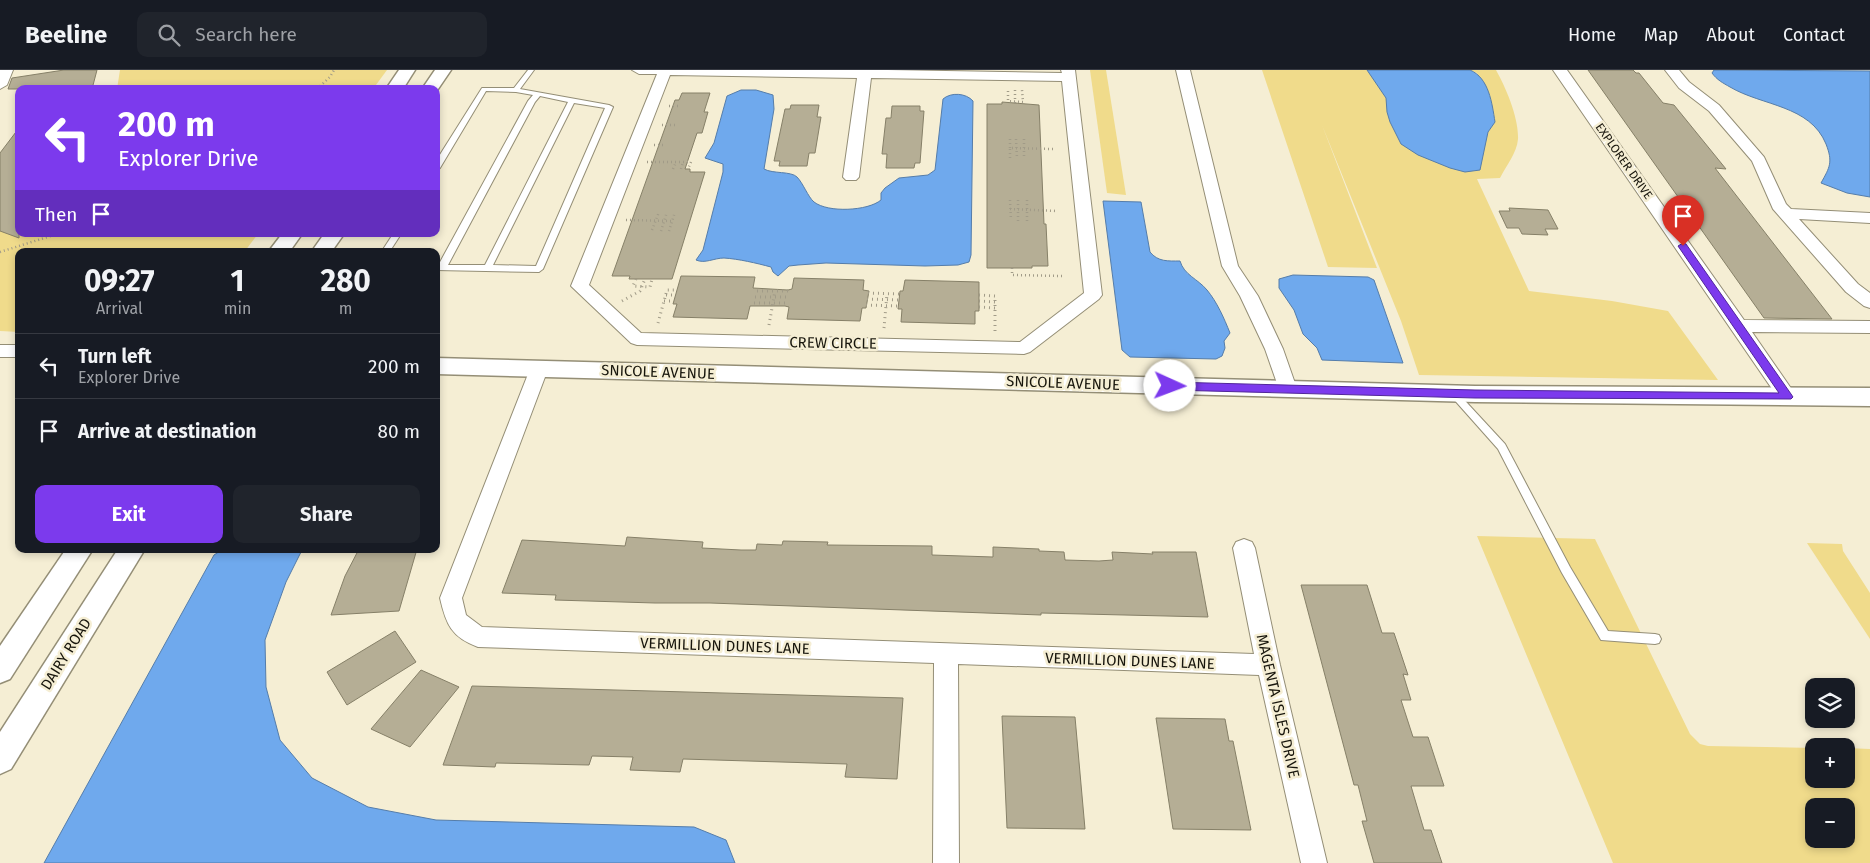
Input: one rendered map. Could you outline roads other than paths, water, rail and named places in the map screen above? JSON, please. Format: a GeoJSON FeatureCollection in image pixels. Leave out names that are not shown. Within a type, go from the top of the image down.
{"type":"FeatureCollection","features":[{"type":"Feature","properties":{"kind":"street"},"geometry":{"type":"LineString","coordinates":[[0,85],[6,70]]}},
{"type":"Feature","properties":{"kind":"street"},"geometry":{"type":"LineString","coordinates":[[397,85],[407,70]]}},
{"type":"Feature","properties":{"kind":"street"},"geometry":{"type":"LineString","coordinates":[[433,85],[442,70]]}},
{"type":"Feature","properties":{"kind":"street"},"geometry":{"type":"LineString","coordinates":[[639,70],[1068,73]]}},
{"type":"Feature","properties":{"kind":"street","name":"CREW CIRCLE"},"geometry":{"type":"LineString","coordinates":[[665,70],[580,286],[637,339],[1024,348],[1093,295],[1068,73]]}},
{"type":"Feature","properties":{"kind":"street"},"geometry":{"type":"LineString","coordinates":[[1183,70],[1230,266],[1249,296],[1274,349],[1288,389]]}},
{"type":"Feature","properties":{"kind":"street","name":"EXPLORER DRIVE"},"geometry":{"type":"LineString","coordinates":[[1560,70],[1788,397]]}},
{"type":"Feature","properties":{"kind":"street"},"geometry":{"type":"LineString","coordinates":[[1672,70],[1684,86],[1714,108],[1759,160],[1779,206],[1852,288],[1870,302]]}},
{"type":"Feature","properties":{"kind":"street"},"geometry":{"type":"LineString","coordinates":[[850,177],[865,72]]}},
{"type":"Feature","properties":{"kind":"street"},"geometry":{"type":"LineString","coordinates":[[1787,214],[1840,215],[1870,218]]}},
{"type":"Feature","properties":{"kind":"street"},"geometry":{"type":"LineString","coordinates":[[281,248],[290,237]]}},
{"type":"Feature","properties":{"kind":"street"},"geometry":{"type":"LineString","coordinates":[[324,248],[332,237]]}},
{"type":"Feature","properties":{"kind":"street"},"geometry":{"type":"LineString","coordinates":[[1739,326],[1870,327]]}},
{"type":"Feature","properties":{"kind":"street"},"geometry":{"type":"LineString","coordinates":[[0,351],[15,351]]}},
{"type":"Feature","properties":{"kind":"street","name":"SNICOLE AVENUE"},"geometry":{"type":"LineString","coordinates":[[440,366],[1453,394],[1870,397]]}},
{"type":"Feature","properties":{"kind":"street","name":"VERMILLION DUNES LANE"},"geometry":{"type":"LineString","coordinates":[[539,369],[451,598],[456,620],[478,637],[1268,665]]}},
{"type":"Feature","properties":{"kind":"street","name":"MAGENTA ISLES DRIVE"},"geometry":{"type":"LineString","coordinates":[[1244,548],[1268,665],[1314,863]]}},
{"type":"Feature","properties":{"kind":"street"},"geometry":{"type":"LineString","coordinates":[[0,670],[77,553]]}},
{"type":"Feature","properties":{"kind":"street","name":"DAIRY ROAD"},"geometry":{"type":"LineString","coordinates":[[0,759],[129,553]]}},
{"type":"Feature","properties":{"kind":"street"},"geometry":{"type":"LineString","coordinates":[[946,654],[946,863]]}},
{"type":"Feature","properties":{"kind":"lane"},"geometry":{"type":"LineString","coordinates":[[516,90],[531,70]]}},
{"type":"Feature","properties":{"kind":"lane"},"geometry":{"type":"LineString","coordinates":[[440,161],[484,89],[516,90],[609,107],[539,269],[440,267]]}},
{"type":"Feature","properties":{"kind":"lane"},"geometry":{"type":"LineString","coordinates":[[440,265],[532,100],[538,94]]}},
{"type":"Feature","properties":{"kind":"lane"},"geometry":{"type":"LineString","coordinates":[[488,268],[572,100]]}},
{"type":"Feature","properties":{"kind":"lane"},"geometry":{"type":"LineString","coordinates":[[388,248],[394,237]]}},
{"type":"Feature","properties":{"kind":"lane"},"geometry":{"type":"LineString","coordinates":[[1453,394],[1502,447],[1566,570],[1605,636],[1655,639]]}},
{"type":"Feature","properties":{"kind":"water"},"geometry":{"type":"Polygon","coordinates":[[[1367,70],[1470,70],[1482,79],[1488,92],[1495,122],[1488,132],[1480,170],[1465,172],[1450,168],[1418,155],[1401,144],[1390,122],[1386,98],[1367,70]]]}},
{"type":"Feature","properties":{"kind":"water"},"geometry":{"type":"Polygon","coordinates":[[[1714,70],[1870,71],[1870,197],[1847,193],[1821,183],[1830,160],[1826,144],[1819,131],[1809,121],[1784,108],[1743,93],[1725,84],[1712,73],[1714,70]]]}},
{"type":"Feature","properties":{"kind":"water"},"geometry":{"type":"Polygon","coordinates":[[[741,90],[756,90],[773,95],[774,109],[764,169],[794,175],[814,202],[820,206],[838,209],[858,208],[875,204],[881,200],[881,193],[885,188],[899,178],[928,175],[935,170],[943,99],[954,94],[970,98],[973,101],[971,255],[969,262],[958,265],[925,266],[826,263],[798,265],[789,266],[778,276],[771,267],[748,261],[724,258],[696,260],[703,250],[723,172],[723,164],[705,158],[714,143],[727,96],[741,90]]]}},
{"type":"Feature","properties":{"kind":"water"},"geometry":{"type":"Polygon","coordinates":[[[1103,201],[1141,202],[1150,252],[1160,259],[1180,261],[1185,270],[1207,290],[1220,310],[1230,333],[1224,341],[1225,348],[1222,356],[1216,359],[1130,357],[1122,350],[1103,201]]]}},
{"type":"Feature","properties":{"kind":"water"},"geometry":{"type":"Polygon","coordinates":[[[1293,275],[1368,277],[1374,280],[1403,363],[1322,360],[1317,348],[1303,334],[1294,310],[1279,288],[1279,279],[1293,275]]]}},
{"type":"Feature","properties":{"kind":"water"},"geometry":{"type":"Polygon","coordinates":[[[217,553],[300,553],[286,582],[265,640],[266,687],[280,740],[312,778],[368,807],[436,820],[694,827],[726,840],[735,863],[44,863],[214,555],[217,553]]]}}]}
